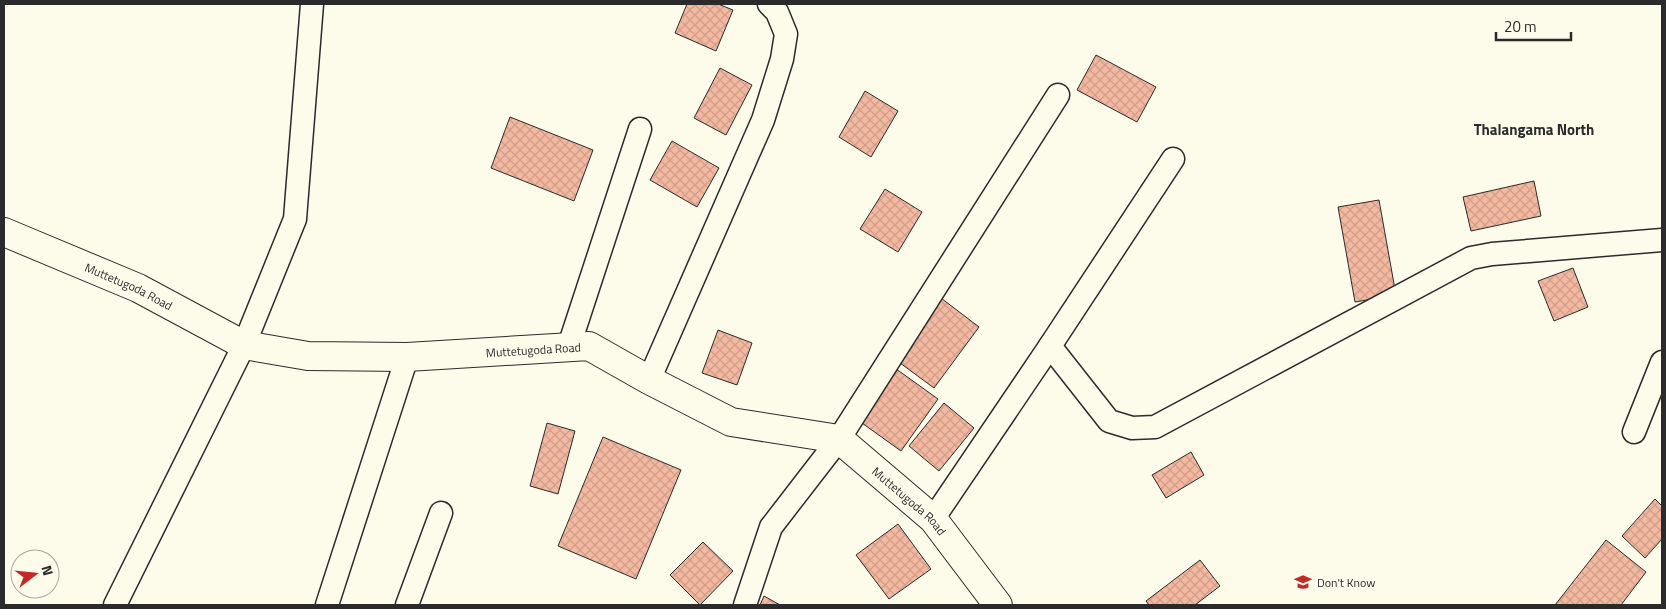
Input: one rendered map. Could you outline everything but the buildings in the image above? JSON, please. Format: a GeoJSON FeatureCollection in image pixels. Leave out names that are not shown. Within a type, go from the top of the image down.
{"type":"FeatureCollection","features":[{"type":"Feature","properties":{"kind":"street"},"geometry":{"type":"LineString","coordinates":[[115,605],[244,345],[295,219],[312,4]]}},
{"type":"Feature","properties":{"kind":"street"},"geometry":{"type":"LineString","coordinates":[[649,380],[763,120],[782,59],[786,34],[777,12],[769,4]]}},
{"type":"Feature","properties":{"kind":"street"},"geometry":{"type":"LineString","coordinates":[[745,605],[772,527],[839,439],[1058,96]]}},
{"type":"Feature","properties":{"kind":"street"},"geometry":{"type":"LineString","coordinates":[[569,346],[640,129]]}},
{"type":"Feature","properties":{"kind":"street"},"geometry":{"type":"LineString","coordinates":[[933,519],[1173,160]]}},
{"type":"Feature","properties":{"kind":"street","name":"Muttetugoda Road"},"geometry":{"type":"LineString","coordinates":[[5,234],[138,288],[244,345],[308,356],[407,357],[589,346],[649,380],[731,422],[839,439],[933,519],[998,605]]}},
{"type":"Feature","properties":{"kind":"street"},"geometry":{"type":"LineString","coordinates":[[1050,346],[1109,421],[1132,428],[1155,426],[1471,258],[1492,254],[1662,240]]}},
{"type":"Feature","properties":{"kind":"street"},"geometry":{"type":"LineString","coordinates":[[327,605],[407,357]]}},
{"type":"Feature","properties":{"kind":"street"},"geometry":{"type":"LineString","coordinates":[[1634,432],[1662,362]]}},
{"type":"Feature","properties":{"kind":"street"},"geometry":{"type":"LineString","coordinates":[[407,605],[441,513]]}},
{"type":"Feature","properties":{"kind":"place","name":"Don't Know"},"geometry":{"type":"Point","coordinates":[1303,582]}},
{"type":"Feature","properties":{"kind":"district","name":"Thalangama North"},"geometry":{"type":"Point","coordinates":[1534,129]}}]}
